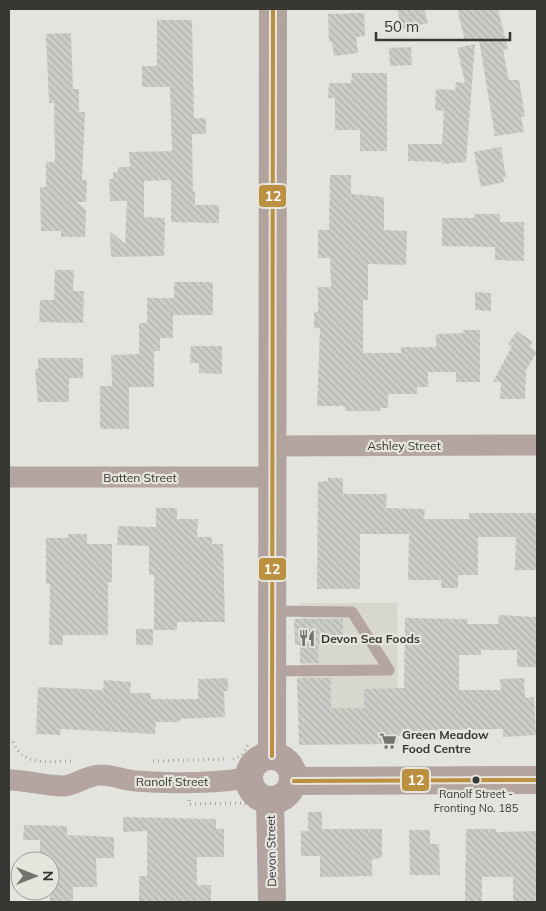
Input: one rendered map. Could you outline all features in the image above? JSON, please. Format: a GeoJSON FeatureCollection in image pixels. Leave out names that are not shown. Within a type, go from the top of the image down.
{"type":"FeatureCollection","features":[{"type":"Feature","properties":{"kind":"main road"},"geometry":{"type":"LineString","coordinates":[[272,9],[272,756]]}},
{"type":"Feature","properties":{"kind":"main road"},"geometry":{"type":"LineString","coordinates":[[272,756],[280,758],[289,766],[294,780],[286,794],[259,804],[260,797],[254,792],[249,778],[254,765],[265,757],[272,756]]}},
{"type":"Feature","properties":{"kind":"main road","name":"Devon Street"},"geometry":{"type":"LineString","coordinates":[[259,804],[272,902]]}},
{"type":"Feature","properties":{"kind":"street","name":"Ashley Street"},"geometry":{"type":"LineString","coordinates":[[272,446],[537,445]]}},
{"type":"Feature","properties":{"kind":"street","name":"Batten Street"},"geometry":{"type":"LineString","coordinates":[[9,477],[271,477]]}},
{"type":"Feature","properties":{"kind":"street","name":"Ranolf Street"},"geometry":{"type":"LineString","coordinates":[[9,780],[28,780],[61,786],[74,784],[92,775],[154,782],[249,778]]}},
{"type":"Feature","properties":{"kind":"street"},"geometry":{"type":"LineString","coordinates":[[294,780],[537,780]]}},
{"type":"Feature","properties":{"kind":"lane"},"geometry":{"type":"LineString","coordinates":[[271,611],[352,612],[389,670],[271,670]]}},
{"type":"Feature","properties":{"kind":"path"},"geometry":{"type":"LineString","coordinates":[[150,762],[238,758],[248,747],[253,736]]}},
{"type":"Feature","properties":{"kind":"path"},"geometry":{"type":"LineString","coordinates":[[9,740],[13,740],[22,757],[29,760],[84,761]]}},
{"type":"Feature","properties":{"kind":"path"},"geometry":{"type":"LineString","coordinates":[[190,795],[189,804],[259,804]]}},
{"type":"Feature","properties":{"kind":"shaded area"},"geometry":{"type":"Polygon","coordinates":[[[301,603],[397,603],[398,744],[301,742],[301,603]]]}},
{"type":"Feature","properties":{"kind":"building"},"geometry":{"type":"Polygon","coordinates":[[[397,9],[424,9],[428,23],[402,29],[397,9]]]}},
{"type":"Feature","properties":{"kind":"building"},"geometry":{"type":"Polygon","coordinates":[[[457,9],[498,9],[508,49],[503,50],[509,80],[519,80],[525,116],[521,117],[524,132],[495,136],[479,40],[465,41],[457,9]]]}},
{"type":"Feature","properties":{"kind":"building"},"geometry":{"type":"Polygon","coordinates":[[[364,13],[365,36],[356,37],[358,53],[334,56],[332,42],[329,42],[328,14],[364,13]]]}},
{"type":"Feature","properties":{"kind":"building"},"geometry":{"type":"Polygon","coordinates":[[[157,20],[192,20],[194,118],[206,118],[206,134],[192,134],[193,191],[195,191],[195,205],[219,205],[219,223],[171,222],[171,180],[144,181],[144,217],[165,218],[164,256],[111,257],[110,231],[125,244],[127,201],[110,201],[109,179],[113,179],[113,172],[118,172],[118,167],[130,167],[129,152],[172,151],[170,87],[142,87],[142,66],[157,66],[157,20]]]}},
{"type":"Feature","properties":{"kind":"building"},"geometry":{"type":"Polygon","coordinates":[[[71,33],[73,89],[79,89],[79,112],[85,112],[82,180],[87,180],[86,202],[77,202],[86,210],[85,237],[61,237],[61,231],[41,231],[40,187],[46,187],[46,162],[55,162],[54,103],[49,103],[46,34],[71,33]]]}},
{"type":"Feature","properties":{"kind":"building"},"geometry":{"type":"Polygon","coordinates":[[[475,44],[466,162],[442,164],[442,162],[408,161],[408,144],[442,144],[444,111],[435,110],[436,89],[455,90],[456,82],[465,83],[457,48],[475,44]]]}},
{"type":"Feature","properties":{"kind":"building"},"geometry":{"type":"Polygon","coordinates":[[[411,47],[412,65],[390,66],[389,48],[411,47]]]}},
{"type":"Feature","properties":{"kind":"building"},"geometry":{"type":"Polygon","coordinates":[[[352,73],[387,73],[387,151],[360,151],[360,130],[335,130],[335,98],[328,98],[329,83],[351,83],[352,73]]]}},
{"type":"Feature","properties":{"kind":"building"},"geometry":{"type":"Polygon","coordinates":[[[501,147],[506,177],[503,177],[504,182],[481,187],[474,152],[501,147]]]}},
{"type":"Feature","properties":{"kind":"building"},"geometry":{"type":"Polygon","coordinates":[[[330,175],[351,175],[351,194],[384,197],[384,230],[407,231],[406,265],[368,264],[368,300],[363,300],[363,353],[401,353],[401,347],[436,347],[436,334],[463,333],[463,330],[480,330],[480,382],[456,382],[456,372],[428,372],[428,387],[417,387],[417,394],[388,394],[388,408],[380,408],[380,411],[345,411],[345,406],[317,406],[320,328],[314,328],[314,312],[318,312],[318,287],[331,287],[330,258],[318,258],[318,230],[329,230],[330,175]]]}},
{"type":"Feature","properties":{"kind":"building"},"geometry":{"type":"Polygon","coordinates":[[[474,214],[500,214],[500,222],[524,222],[524,261],[495,260],[495,247],[442,246],[442,218],[474,218],[474,214]]]}},
{"type":"Feature","properties":{"kind":"building"},"geometry":{"type":"Polygon","coordinates":[[[55,270],[74,270],[73,291],[84,291],[83,323],[39,322],[40,300],[54,300],[55,270]]]}},
{"type":"Feature","properties":{"kind":"building"},"geometry":{"type":"Polygon","coordinates":[[[174,282],[213,282],[213,315],[173,315],[173,338],[160,338],[160,351],[154,351],[154,387],[129,387],[129,429],[100,429],[100,386],[112,386],[111,355],[139,354],[139,323],[147,323],[147,298],[174,298],[174,282]]]}},
{"type":"Feature","properties":{"kind":"building"},"geometry":{"type":"Polygon","coordinates":[[[475,292],[491,293],[491,311],[475,310],[475,292]]]}},
{"type":"Feature","properties":{"kind":"building"},"geometry":{"type":"Polygon","coordinates":[[[517,331],[533,342],[530,346],[537,352],[526,370],[525,399],[500,399],[501,382],[493,382],[512,346],[508,344],[517,331]]]}},
{"type":"Feature","properties":{"kind":"building"},"geometry":{"type":"Polygon","coordinates":[[[191,346],[222,346],[222,374],[199,373],[199,363],[190,363],[191,346]]]}},
{"type":"Feature","properties":{"kind":"building"},"geometry":{"type":"Polygon","coordinates":[[[38,358],[83,358],[83,378],[69,378],[69,402],[38,402],[35,369],[38,369],[38,358]]]}},
{"type":"Feature","properties":{"kind":"building"},"geometry":{"type":"Polygon","coordinates":[[[328,478],[343,478],[343,494],[387,494],[386,508],[425,509],[424,519],[469,519],[469,513],[537,513],[537,570],[515,570],[516,537],[478,537],[478,575],[458,575],[458,588],[441,588],[441,580],[408,580],[409,534],[360,534],[360,589],[317,589],[318,482],[328,481],[328,478]]]}},
{"type":"Feature","properties":{"kind":"building"},"geometry":{"type":"Polygon","coordinates":[[[156,508],[177,508],[177,519],[198,519],[197,537],[212,537],[212,544],[223,544],[225,622],[177,622],[177,630],[154,630],[154,575],[149,575],[149,546],[117,545],[118,526],[156,527],[156,508]]]}},
{"type":"Feature","properties":{"kind":"building"},"geometry":{"type":"Polygon","coordinates":[[[68,534],[87,534],[87,544],[112,544],[112,582],[108,582],[108,635],[63,635],[63,645],[49,645],[50,584],[46,584],[46,538],[68,538],[68,534]]]}},
{"type":"Feature","properties":{"kind":"building"},"geometry":{"type":"Polygon","coordinates":[[[499,615],[536,617],[536,667],[517,667],[517,650],[481,650],[481,655],[459,655],[459,690],[501,690],[500,679],[524,678],[525,698],[534,697],[536,735],[503,737],[503,729],[423,730],[423,736],[395,736],[395,744],[299,745],[297,678],[331,678],[331,708],[364,708],[364,689],[404,688],[405,618],[468,619],[467,624],[498,624],[499,615]]]}},
{"type":"Feature","properties":{"kind":"building"},"geometry":{"type":"Polygon","coordinates":[[[294,619],[343,619],[343,644],[318,644],[319,663],[300,663],[300,645],[295,645],[294,619]]]}},
{"type":"Feature","properties":{"kind":"building"},"geometry":{"type":"Polygon","coordinates":[[[136,629],[153,629],[153,645],[136,645],[136,629]]]}},
{"type":"Feature","properties":{"kind":"building"},"geometry":{"type":"Polygon","coordinates":[[[228,678],[228,691],[224,691],[225,717],[180,719],[180,722],[156,722],[155,734],[61,729],[60,735],[36,734],[38,687],[103,690],[104,680],[131,682],[130,693],[151,693],[151,699],[198,699],[198,679],[228,678]]]}},
{"type":"Feature","properties":{"kind":"building"},"geometry":{"type":"Polygon","coordinates":[[[308,812],[322,812],[322,829],[382,829],[382,858],[372,859],[372,876],[320,877],[320,856],[301,856],[301,831],[308,831],[308,812]]]}},
{"type":"Feature","properties":{"kind":"building"},"geometry":{"type":"Polygon","coordinates":[[[123,817],[216,819],[216,829],[224,829],[224,857],[197,857],[197,885],[211,885],[211,902],[139,902],[139,876],[147,876],[147,831],[123,832],[123,817]]]}},
{"type":"Feature","properties":{"kind":"building"},"geometry":{"type":"Polygon","coordinates":[[[24,825],[67,826],[67,835],[114,837],[114,858],[96,858],[97,887],[73,887],[73,902],[50,902],[60,901],[60,851],[40,851],[40,840],[23,840],[24,825]]]}},
{"type":"Feature","properties":{"kind":"building"},"geometry":{"type":"Polygon","coordinates":[[[466,829],[496,829],[496,832],[537,831],[536,902],[513,902],[513,877],[482,877],[482,902],[465,902],[466,829]]]}},
{"type":"Feature","properties":{"kind":"building"},"geometry":{"type":"Polygon","coordinates":[[[409,830],[430,830],[430,844],[439,844],[440,875],[410,875],[409,830]]]}},
{"type":"Feature","properties":{"kind":"transit line","name":"12"},"geometry":{"type":"LineString","coordinates":[[272,756],[273,9]]}},
{"type":"Feature","properties":{"kind":"transit line","name":"12"},"geometry":{"type":"LineString","coordinates":[[294,781],[537,780]]}},
{"type":"Feature","properties":{"kind":"place","name":"Devon Sea Foods"},"geometry":{"type":"Point","coordinates":[307,638]}},
{"type":"Feature","properties":{"kind":"place","name":"Green Meadow Food Centre"},"geometry":{"type":"Point","coordinates":[388,741]}},
{"type":"Feature","properties":{"kind":"place","name":"Ranolf Street - Fronting No. 185"},"geometry":{"type":"Point","coordinates":[476,780]}}]}
